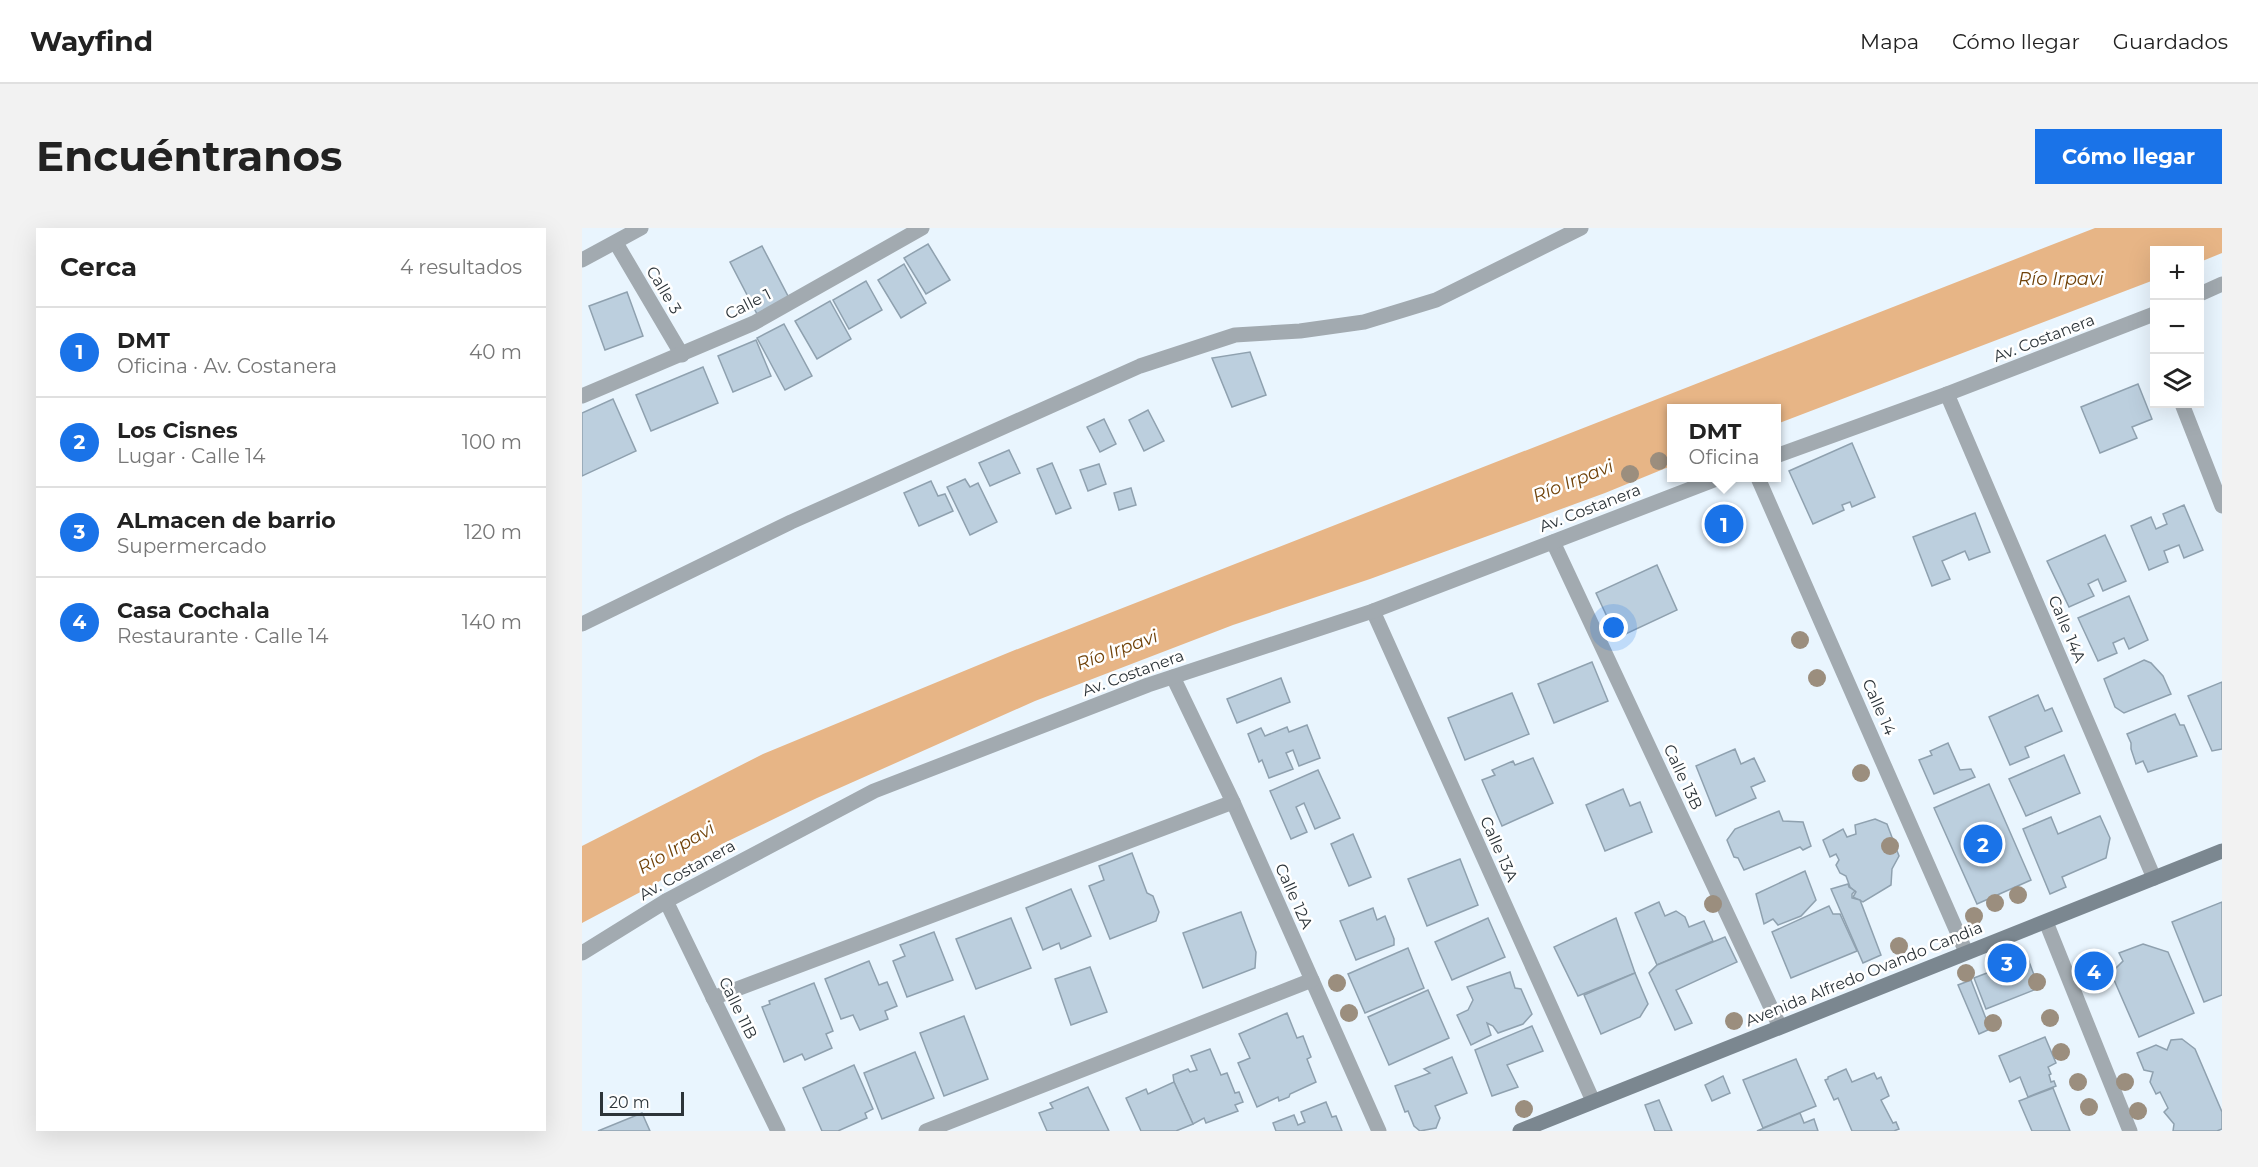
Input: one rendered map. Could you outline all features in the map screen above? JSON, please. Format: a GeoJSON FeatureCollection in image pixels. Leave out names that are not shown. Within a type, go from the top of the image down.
{"type":"FeatureCollection","features":[{"type":"Feature","properties":{"kind":"main road","name":"Avenida Alfredo Ovando Candia"},"geometry":{"type":"LineString","coordinates":[[1520,1131],[1541,1127],[1593,1101],[2222,851]]}},
{"type":"Feature","properties":{"kind":"street"},"geometry":{"type":"LineString","coordinates":[[582,260],[641,228]]}},
{"type":"Feature","properties":{"kind":"street","name":"Calle 1"},"geometry":{"type":"LineString","coordinates":[[582,396],[754,323],[922,228]]}},
{"type":"Feature","properties":{"kind":"street"},"geometry":{"type":"LineString","coordinates":[[582,624],[791,522],[1140,366],[1235,335],[1300,331],[1364,322],[1436,300],[1581,228]]}},
{"type":"Feature","properties":{"kind":"street","name":"Calle 3"},"geometry":{"type":"LineString","coordinates":[[616,243],[682,355]]}},
{"type":"Feature","properties":{"kind":"street"},"geometry":{"type":"LineString","coordinates":[[2204,292],[2222,284]]}},
{"type":"Feature","properties":{"kind":"street","name":"Av. Costanera"},"geometry":{"type":"LineString","coordinates":[[1781,454],[1947,394],[2150,316]]}},
{"type":"Feature","properties":{"kind":"street","name":"Calle 14A"},"geometry":{"type":"LineString","coordinates":[[1947,394],[2154,878]]}},
{"type":"Feature","properties":{"kind":"street"},"geometry":{"type":"LineString","coordinates":[[2184,408],[2222,506]]}},
{"type":"Feature","properties":{"kind":"street","name":"Av. Costanera"},"geometry":{"type":"LineString","coordinates":[[582,953],[666,901],[874,790],[1148,685],[1373,612],[1706,482]]}},
{"type":"Feature","properties":{"kind":"street","name":"Calle 14"},"geometry":{"type":"LineString","coordinates":[[1760,482],[1966,952]]}},
{"type":"Feature","properties":{"kind":"street","name":"Calle 13B"},"geometry":{"type":"LineString","coordinates":[[1553,542],[1780,1027]]}},
{"type":"Feature","properties":{"kind":"street","name":"Calle 13A"},"geometry":{"type":"LineString","coordinates":[[1373,612],[1593,1101]]}},
{"type":"Feature","properties":{"kind":"street","name":"Calle 12A"},"geometry":{"type":"LineString","coordinates":[[1173,677],[1233,802],[1378,1131]]}},
{"type":"Feature","properties":{"kind":"street"},"geometry":{"type":"LineString","coordinates":[[713,998],[1233,802]]}},
{"type":"Feature","properties":{"kind":"street","name":"Calle 11B"},"geometry":{"type":"LineString","coordinates":[[666,901],[778,1131]]}},
{"type":"Feature","properties":{"kind":"street"},"geometry":{"type":"LineString","coordinates":[[2046,922],[2130,1131]]}},
{"type":"Feature","properties":{"kind":"street"},"geometry":{"type":"LineString","coordinates":[[926,1131],[1312,980]]}},
{"type":"Feature","properties":{"kind":"water","name":"Río Irpavi"},"geometry":{"type":"Polygon","coordinates":[[[2095,228],[2222,228],[2222,253],[2204,260],[2204,246],[2150,246],[2150,282],[1781,422],[1781,404],[1667,404],[1667,468],[1605,493],[1370,579],[1233,625],[1035,701],[817,798],[722,844],[648,888],[582,923],[582,846],[763,754],[1010,652],[2095,228]]]}},
{"type":"Feature","properties":{"kind":"building"},"geometry":{"type":"Polygon","coordinates":[[[928,244],[950,280],[926,294],[904,258],[928,244]]]}},
{"type":"Feature","properties":{"kind":"building"},"geometry":{"type":"Polygon","coordinates":[[[762,246],[789,298],[757,314],[730,262],[762,246]]]}},
{"type":"Feature","properties":{"kind":"building"},"geometry":{"type":"Polygon","coordinates":[[[904,264],[926,303],[901,318],[878,280],[904,264]]]}},
{"type":"Feature","properties":{"kind":"building"},"geometry":{"type":"Polygon","coordinates":[[[866,281],[882,310],[849,329],[833,300],[866,281]]]}},
{"type":"Feature","properties":{"kind":"building"},"geometry":{"type":"Polygon","coordinates":[[[627,292],[643,336],[605,350],[589,306],[627,292]]]}},
{"type":"Feature","properties":{"kind":"building"},"geometry":{"type":"Polygon","coordinates":[[[830,301],[851,339],[817,359],[795,321],[830,301]]]}},
{"type":"Feature","properties":{"kind":"building"},"geometry":{"type":"Polygon","coordinates":[[[784,324],[812,376],[785,390],[757,338],[784,324]]]}},
{"type":"Feature","properties":{"kind":"building"},"geometry":{"type":"Polygon","coordinates":[[[756,340],[771,376],[733,392],[718,356],[756,340]]]}},
{"type":"Feature","properties":{"kind":"building"},"geometry":{"type":"Polygon","coordinates":[[[1250,352],[1266,395],[1232,407],[1212,358],[1250,352]]]}},
{"type":"Feature","properties":{"kind":"building"},"geometry":{"type":"Polygon","coordinates":[[[703,367],[718,403],[651,431],[636,395],[703,367]]]}},
{"type":"Feature","properties":{"kind":"building"},"geometry":{"type":"Polygon","coordinates":[[[2138,384],[2152,419],[2132,427],[2137,438],[2100,453],[2081,407],[2138,384]]]}},
{"type":"Feature","properties":{"kind":"building"},"geometry":{"type":"Polygon","coordinates":[[[613,399],[636,451],[582,476],[582,413],[613,399]]]}},
{"type":"Feature","properties":{"kind":"building"},"geometry":{"type":"Polygon","coordinates":[[[1148,410],[1164,441],[1144,451],[1129,420],[1148,410]]]}},
{"type":"Feature","properties":{"kind":"building"},"geometry":{"type":"Polygon","coordinates":[[[1104,419],[1116,444],[1100,452],[1087,427],[1104,419]]]}},
{"type":"Feature","properties":{"kind":"building"},"geometry":{"type":"Polygon","coordinates":[[[1852,443],[1875,497],[1852,507],[1850,502],[1842,505],[1844,510],[1813,524],[1789,471],[1852,443]]]}},
{"type":"Feature","properties":{"kind":"building"},"geometry":{"type":"Polygon","coordinates":[[[1009,450],[1020,473],[990,486],[979,463],[1009,450]]]}},
{"type":"Feature","properties":{"kind":"building"},"geometry":{"type":"Polygon","coordinates":[[[1052,463],[1071,508],[1056,514],[1037,469],[1052,463]]]}},
{"type":"Feature","properties":{"kind":"building"},"geometry":{"type":"Polygon","coordinates":[[[1099,464],[1106,484],[1088,491],[1080,470],[1099,464]]]}},
{"type":"Feature","properties":{"kind":"building"},"geometry":{"type":"Polygon","coordinates":[[[965,479],[970,487],[978,483],[997,522],[970,535],[947,487],[965,479]]]}},
{"type":"Feature","properties":{"kind":"building"},"geometry":{"type":"Polygon","coordinates":[[[931,481],[938,496],[945,494],[953,511],[919,526],[904,493],[931,481]]]}},
{"type":"Feature","properties":{"kind":"building"},"geometry":{"type":"Polygon","coordinates":[[[1131,488],[1136,505],[1119,510],[1114,493],[1131,488]]]}},
{"type":"Feature","properties":{"kind":"building"},"geometry":{"type":"Polygon","coordinates":[[[2184,505],[2203,550],[2184,558],[2179,545],[2164,551],[2168,562],[2149,570],[2131,526],[2151,517],[2156,529],[2167,524],[2163,514],[2184,505]]]}},
{"type":"Feature","properties":{"kind":"building"},"geometry":{"type":"Polygon","coordinates":[[[1975,513],[1990,552],[1969,560],[1965,551],[1942,561],[1950,579],[1932,586],[1913,537],[1975,513]]]}},
{"type":"Feature","properties":{"kind":"building"},"geometry":{"type":"Polygon","coordinates":[[[2105,535],[2126,581],[2103,591],[2098,579],[2088,584],[2094,596],[2069,607],[2047,561],[2105,535]]]}},
{"type":"Feature","properties":{"kind":"building"},"geometry":{"type":"Polygon","coordinates":[[[1657,565],[1677,610],[1617,638],[1596,593],[1657,565]]]}},
{"type":"Feature","properties":{"kind":"building"},"geometry":{"type":"Polygon","coordinates":[[[2129,596],[2148,640],[2129,649],[2124,638],[2113,643],[2117,653],[2098,661],[2078,618],[2129,596]]]}},
{"type":"Feature","properties":{"kind":"building"},"geometry":{"type":"Polygon","coordinates":[[[2144,660],[2151,663],[2163,676],[2171,694],[2124,713],[2115,707],[2104,679],[2144,660]]]}},
{"type":"Feature","properties":{"kind":"building"},"geometry":{"type":"Polygon","coordinates":[[[1592,662],[1608,701],[1554,723],[1538,684],[1592,662]]]}},
{"type":"Feature","properties":{"kind":"building"},"geometry":{"type":"Polygon","coordinates":[[[1281,678],[1290,702],[1237,723],[1227,699],[1281,678]]]}},
{"type":"Feature","properties":{"kind":"building"},"geometry":{"type":"Polygon","coordinates":[[[2222,682],[2222,749],[2212,751],[2188,696],[2222,682]]]}},
{"type":"Feature","properties":{"kind":"building"},"geometry":{"type":"Polygon","coordinates":[[[1512,693],[1529,734],[1465,760],[1448,718],[1512,693]]]}},
{"type":"Feature","properties":{"kind":"building"},"geometry":{"type":"Polygon","coordinates":[[[2038,695],[2045,711],[2052,708],[2062,731],[2025,747],[2029,757],[2010,765],[1989,717],[2038,695]]]}},
{"type":"Feature","properties":{"kind":"building"},"geometry":{"type":"Polygon","coordinates":[[[2175,714],[2180,725],[2184,725],[2197,756],[2148,772],[2143,761],[2136,764],[2127,734],[2175,714]]]}},
{"type":"Feature","properties":{"kind":"building"},"geometry":{"type":"Polygon","coordinates":[[[1307,725],[1320,758],[1299,766],[1293,750],[1286,753],[1293,769],[1269,778],[1262,760],[1259,762],[1248,734],[1261,728],[1265,736],[1287,727],[1289,732],[1307,725]]]}},
{"type":"Feature","properties":{"kind":"building"},"geometry":{"type":"Polygon","coordinates":[[[1948,743],[1960,770],[1971,769],[1975,777],[1934,794],[1919,760],[1932,755],[1930,751],[1948,743]]]}},
{"type":"Feature","properties":{"kind":"building"},"geometry":{"type":"Polygon","coordinates":[[[1735,749],[1741,764],[1754,758],[1765,781],[1751,787],[1756,798],[1716,816],[1696,766],[1735,749]]]}},
{"type":"Feature","properties":{"kind":"building"},"geometry":{"type":"Polygon","coordinates":[[[2064,755],[2080,793],[2026,816],[2009,779],[2064,755]]]}},
{"type":"Feature","properties":{"kind":"building"},"geometry":{"type":"Polygon","coordinates":[[[1533,758],[1553,803],[1502,826],[1482,780],[1495,775],[1492,770],[1513,761],[1515,765],[1533,758]]]}},
{"type":"Feature","properties":{"kind":"building"},"geometry":{"type":"Polygon","coordinates":[[[1318,770],[1340,818],[1315,829],[1304,803],[1296,807],[1307,832],[1291,839],[1270,791],[1318,770]]]}},
{"type":"Feature","properties":{"kind":"building"},"geometry":{"type":"Polygon","coordinates":[[[1989,784],[2031,880],[1977,904],[1934,808],[1989,784]]]}},
{"type":"Feature","properties":{"kind":"building"},"geometry":{"type":"Polygon","coordinates":[[[1623,789],[1630,806],[1640,802],[1652,832],[1605,851],[1586,805],[1623,789]]]}},
{"type":"Feature","properties":{"kind":"building"},"geometry":{"type":"Polygon","coordinates":[[[1779,811],[1783,821],[1803,822],[1811,846],[1803,850],[1800,847],[1744,870],[1738,858],[1734,857],[1727,840],[1735,829],[1779,811]]]}},
{"type":"Feature","properties":{"kind":"building"},"geometry":{"type":"Polygon","coordinates":[[[2100,816],[2110,838],[2106,858],[2062,877],[2066,887],[2050,894],[2023,829],[2051,817],[2058,834],[2100,816]]]}},
{"type":"Feature","properties":{"kind":"building"},"geometry":{"type":"Polygon","coordinates":[[[1875,819],[1887,824],[1899,856],[1892,869],[1891,885],[1863,902],[1853,897],[1856,892],[1850,887],[1846,876],[1840,873],[1836,865],[1839,860],[1836,854],[1830,857],[1823,840],[1843,829],[1847,837],[1856,834],[1855,825],[1875,819]]]}},
{"type":"Feature","properties":{"kind":"building"},"geometry":{"type":"Polygon","coordinates":[[[1353,834],[1371,877],[1349,886],[1331,844],[1353,834]]]}},
{"type":"Feature","properties":{"kind":"building"},"geometry":{"type":"Polygon","coordinates":[[[1132,853],[1147,893],[1153,896],[1159,912],[1156,921],[1110,939],[1089,886],[1104,880],[1099,866],[1132,853]]]}},
{"type":"Feature","properties":{"kind":"building"},"geometry":{"type":"Polygon","coordinates":[[[1460,859],[1478,905],[1427,926],[1408,879],[1460,859]]]}},
{"type":"Feature","properties":{"kind":"building"},"geometry":{"type":"Polygon","coordinates":[[[1805,871],[1816,900],[1801,916],[1778,925],[1773,919],[1764,924],[1756,894],[1805,871]]]}},
{"type":"Feature","properties":{"kind":"building"},"geometry":{"type":"Polygon","coordinates":[[[1848,884],[1855,891],[1852,898],[1860,900],[1881,955],[1863,963],[1831,889],[1848,884]]]}},
{"type":"Feature","properties":{"kind":"building"},"geometry":{"type":"Polygon","coordinates":[[[1071,889],[1091,936],[1061,949],[1059,943],[1043,950],[1026,908],[1071,889]]]}},
{"type":"Feature","properties":{"kind":"building"},"geometry":{"type":"Polygon","coordinates":[[[1659,902],[1665,916],[1676,911],[1685,917],[1689,927],[1704,921],[1713,941],[1657,965],[1635,913],[1659,902]]]}},
{"type":"Feature","properties":{"kind":"building"},"geometry":{"type":"Polygon","coordinates":[[[2222,902],[2222,995],[2204,1002],[2172,922],[2222,902]]]}},
{"type":"Feature","properties":{"kind":"building"},"geometry":{"type":"Polygon","coordinates":[[[1829,906],[1833,914],[1840,914],[1857,951],[1791,978],[1772,932],[1829,906]]]}},
{"type":"Feature","properties":{"kind":"building"},"geometry":{"type":"Polygon","coordinates":[[[1373,908],[1377,920],[1385,916],[1394,945],[1356,960],[1340,921],[1373,908]]]}},
{"type":"Feature","properties":{"kind":"building"},"geometry":{"type":"Polygon","coordinates":[[[1241,912],[1256,952],[1255,968],[1203,988],[1183,933],[1241,912]]]}},
{"type":"Feature","properties":{"kind":"building"},"geometry":{"type":"Polygon","coordinates":[[[1011,918],[1031,968],[976,989],[956,939],[1011,918]]]}},
{"type":"Feature","properties":{"kind":"building"},"geometry":{"type":"Polygon","coordinates":[[[1488,918],[1505,957],[1452,980],[1435,942],[1488,918]]]}},
{"type":"Feature","properties":{"kind":"building"},"geometry":{"type":"Polygon","coordinates":[[[1616,918],[1635,973],[1578,996],[1554,947],[1616,918]]]}},
{"type":"Feature","properties":{"kind":"building"},"geometry":{"type":"Polygon","coordinates":[[[934,932],[953,980],[907,997],[893,961],[905,956],[900,945],[934,932]]]}},
{"type":"Feature","properties":{"kind":"building"},"geometry":{"type":"Polygon","coordinates":[[[1725,937],[1737,962],[1676,990],[1692,1023],[1675,1030],[1649,973],[1657,965],[1725,937]]]}},
{"type":"Feature","properties":{"kind":"building"},"geometry":{"type":"Polygon","coordinates":[[[2143,944],[2168,952],[2194,1013],[2139,1037],[2111,973],[2123,961],[2119,953],[2143,944]]]}},
{"type":"Feature","properties":{"kind":"building"},"geometry":{"type":"Polygon","coordinates":[[[1408,948],[1424,988],[1365,1013],[1348,974],[1408,948]]]}},
{"type":"Feature","properties":{"kind":"building"},"geometry":{"type":"Polygon","coordinates":[[[2028,959],[2039,988],[1986,1009],[1974,978],[2028,959]]]}},
{"type":"Feature","properties":{"kind":"building"},"geometry":{"type":"Polygon","coordinates":[[[869,961],[879,985],[887,982],[897,1006],[885,1011],[888,1019],[860,1030],[853,1015],[841,1019],[825,979],[869,961]]]}},
{"type":"Feature","properties":{"kind":"building"},"geometry":{"type":"Polygon","coordinates":[[[1090,967],[1107,1012],[1071,1025],[1055,979],[1090,967]]]}},
{"type":"Feature","properties":{"kind":"building"},"geometry":{"type":"Polygon","coordinates":[[[1510,972],[1515,988],[1521,989],[1532,1014],[1523,1024],[1498,1033],[1493,1026],[1487,1023],[1491,1035],[1471,1045],[1457,1015],[1468,1010],[1473,1000],[1467,987],[1510,972]]]}},
{"type":"Feature","properties":{"kind":"building"},"geometry":{"type":"Polygon","coordinates":[[[1635,973],[1648,1004],[1640,1017],[1601,1034],[1584,995],[1635,973]]]}},
{"type":"Feature","properties":{"kind":"building"},"geometry":{"type":"Polygon","coordinates":[[[1971,980],[1990,1029],[1979,1034],[1958,985],[1971,980]]]}},
{"type":"Feature","properties":{"kind":"building"},"geometry":{"type":"Polygon","coordinates":[[[814,983],[833,1031],[826,1034],[832,1048],[805,1060],[802,1054],[784,1062],[762,1007],[770,1004],[769,1001],[814,983]]]}},
{"type":"Feature","properties":{"kind":"building"},"geometry":{"type":"Polygon","coordinates":[[[1428,990],[1449,1038],[1389,1065],[1368,1017],[1428,990]]]}},
{"type":"Feature","properties":{"kind":"building"},"geometry":{"type":"Polygon","coordinates":[[[1287,1013],[1297,1038],[1303,1036],[1311,1057],[1307,1059],[1316,1082],[1290,1094],[1289,1097],[1279,1101],[1278,1097],[1257,1107],[1238,1063],[1250,1058],[1239,1034],[1287,1013]]]}},
{"type":"Feature","properties":{"kind":"building"},"geometry":{"type":"Polygon","coordinates":[[[964,1016],[988,1079],[944,1096],[920,1033],[964,1016]]]}},
{"type":"Feature","properties":{"kind":"building"},"geometry":{"type":"Polygon","coordinates":[[[1532,1026],[1543,1051],[1507,1065],[1518,1087],[1492,1096],[1475,1050],[1532,1026]]]}},
{"type":"Feature","properties":{"kind":"building"},"geometry":{"type":"Polygon","coordinates":[[[2045,1037],[2056,1063],[2048,1067],[2051,1082],[2054,1081],[2056,1086],[2028,1097],[2020,1077],[2010,1082],[1999,1056],[2045,1037]]]}},
{"type":"Feature","properties":{"kind":"building"},"geometry":{"type":"Polygon","coordinates":[[[2182,1039],[2195,1049],[2222,1112],[2222,1129],[2173,1131],[2174,1124],[2164,1112],[2168,1108],[2160,1092],[2156,1094],[2150,1082],[2153,1072],[2144,1070],[2137,1053],[2156,1045],[2167,1050],[2171,1040],[2182,1039]]]}},
{"type":"Feature","properties":{"kind":"building"},"geometry":{"type":"Polygon","coordinates":[[[1210,1049],[1221,1075],[1227,1073],[1235,1093],[1239,1092],[1243,1102],[1235,1105],[1238,1111],[1206,1123],[1204,1118],[1193,1124],[1173,1075],[1188,1069],[1190,1072],[1197,1070],[1191,1056],[1210,1049]]]}},
{"type":"Feature","properties":{"kind":"building"},"geometry":{"type":"Polygon","coordinates":[[[915,1052],[934,1098],[882,1119],[864,1073],[915,1052]]]}},
{"type":"Feature","properties":{"kind":"building"},"geometry":{"type":"Polygon","coordinates":[[[1452,1057],[1467,1093],[1435,1106],[1440,1118],[1436,1128],[1420,1131],[1414,1126],[1408,1111],[1405,1112],[1395,1086],[1430,1073],[1424,1069],[1452,1057]]]}},
{"type":"Feature","properties":{"kind":"building"},"geometry":{"type":"Polygon","coordinates":[[[1796,1059],[1816,1106],[1763,1128],[1743,1080],[1796,1059]]]}},
{"type":"Feature","properties":{"kind":"building"},"geometry":{"type":"Polygon","coordinates":[[[854,1065],[873,1109],[865,1113],[867,1118],[838,1131],[822,1131],[803,1088],[854,1065]]]}},
{"type":"Feature","properties":{"kind":"building"},"geometry":{"type":"Polygon","coordinates":[[[1846,1069],[1852,1082],[1874,1073],[1877,1079],[1881,1077],[1889,1096],[1881,1100],[1893,1123],[1896,1122],[1899,1129],[1852,1131],[1838,1098],[1834,1100],[1825,1080],[1846,1069]]]}},
{"type":"Feature","properties":{"kind":"building"},"geometry":{"type":"Polygon","coordinates":[[[1723,1076],[1730,1093],[1712,1101],[1705,1085],[1723,1076]]]}},
{"type":"Feature","properties":{"kind":"building"},"geometry":{"type":"Polygon","coordinates":[[[1174,1082],[1193,1124],[1176,1131],[1141,1131],[1126,1098],[1146,1089],[1148,1094],[1174,1082]]]}},
{"type":"Feature","properties":{"kind":"building"},"geometry":{"type":"Polygon","coordinates":[[[1088,1087],[1109,1131],[1047,1131],[1039,1113],[1053,1108],[1050,1103],[1088,1087]]]}},
{"type":"Feature","properties":{"kind":"building"},"geometry":{"type":"Polygon","coordinates":[[[2053,1088],[2070,1131],[2032,1131],[2019,1101],[2053,1088]]]}},
{"type":"Feature","properties":{"kind":"building"},"geometry":{"type":"Polygon","coordinates":[[[1659,1100],[1672,1131],[1655,1131],[1645,1105],[1659,1100]]]}},
{"type":"Feature","properties":{"kind":"building"},"geometry":{"type":"Polygon","coordinates":[[[1326,1102],[1332,1117],[1336,1116],[1342,1131],[1276,1131],[1273,1123],[1294,1115],[1298,1125],[1305,1122],[1301,1112],[1326,1102]]]}},
{"type":"Feature","properties":{"kind":"building"},"geometry":{"type":"Polygon","coordinates":[[[642,1113],[650,1131],[598,1131],[642,1113]]]}},
{"type":"Feature","properties":{"kind":"building"},"geometry":{"type":"Polygon","coordinates":[[[1800,1113],[1804,1123],[1814,1119],[1818,1131],[1757,1131],[1800,1113]]]}},
{"type":"Feature","properties":{"kind":"place","name":"DMT"},"geometry":{"type":"Point","coordinates":[1724,524]}},
{"type":"Feature","properties":{"kind":"place","name":"Los Cisnes"},"geometry":{"type":"Point","coordinates":[1983,844]}},
{"type":"Feature","properties":{"kind":"place","name":"ALmacen de barrio"},"geometry":{"type":"Point","coordinates":[2007,963]}},
{"type":"Feature","properties":{"kind":"place","name":"Casa Cochala"},"geometry":{"type":"Point","coordinates":[2094,971]}}]}
